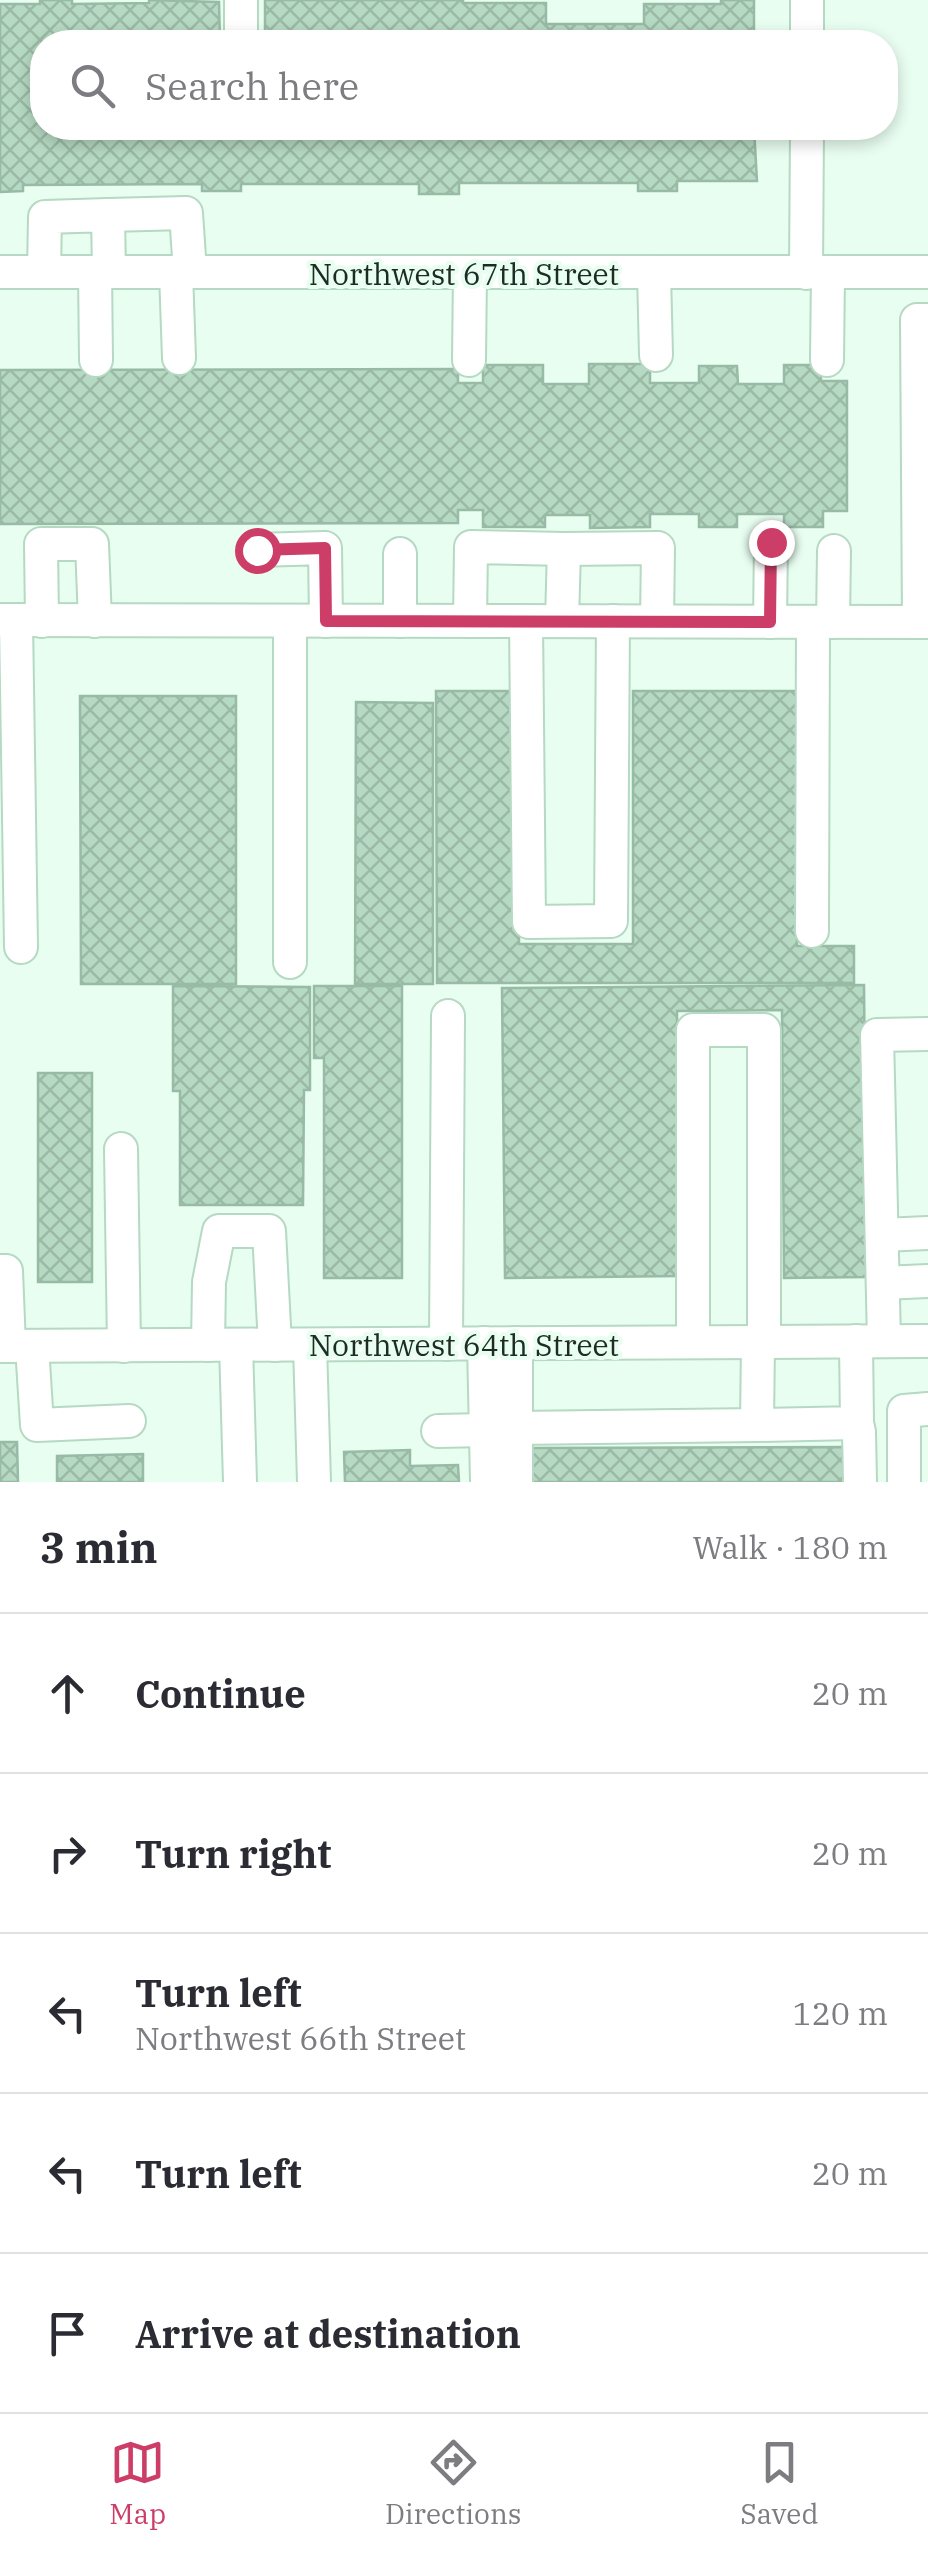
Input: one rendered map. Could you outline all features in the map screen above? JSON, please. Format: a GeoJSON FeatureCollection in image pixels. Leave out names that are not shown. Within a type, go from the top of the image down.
{"type":"FeatureCollection","features":[{"type":"Feature","properties":{"kind":"street"},"geometry":{"type":"LineString","coordinates":[[240,0],[240,30]]}},
{"type":"Feature","properties":{"kind":"street"},"geometry":{"type":"LineString","coordinates":[[807,0],[807,30]]}},
{"type":"Feature","properties":{"kind":"street"},"geometry":{"type":"LineString","coordinates":[[807,140],[826,360]]}},
{"type":"Feature","properties":{"kind":"street"},"geometry":{"type":"LineString","coordinates":[[44,272],[45,217],[186,213],[179,358]]}},
{"type":"Feature","properties":{"kind":"street"},"geometry":{"type":"LineString","coordinates":[[96,360],[108,215]]}},
{"type":"Feature","properties":{"kind":"street","name":"Northwest 67th Street"},"geometry":{"type":"LineString","coordinates":[[0,272],[928,272]]}},
{"type":"Feature","properties":{"kind":"street"},"geometry":{"type":"LineString","coordinates":[[469,360],[470,273]]}},
{"type":"Feature","properties":{"kind":"street"},"geometry":{"type":"LineString","coordinates":[[654,273],[656,356]]}},
{"type":"Feature","properties":{"kind":"street"},"geometry":{"type":"LineString","coordinates":[[19,621],[924,622],[917,320],[928,320]]}},
{"type":"Feature","properties":{"kind":"street"},"geometry":{"type":"LineString","coordinates":[[770,622],[771,542]]}},
{"type":"Feature","properties":{"kind":"street"},"geometry":{"type":"LineString","coordinates":[[21,947],[19,621],[41,544],[92,544],[94,621]]}},
{"type":"Feature","properties":{"kind":"street"},"geometry":{"type":"LineString","coordinates":[[470,621],[471,547],[658,548],[657,622]]}},
{"type":"Feature","properties":{"kind":"street"},"geometry":{"type":"LineString","coordinates":[[257,550],[325,548],[326,621]]}},
{"type":"Feature","properties":{"kind":"street"},"geometry":{"type":"LineString","coordinates":[[562,622],[564,549]]}},
{"type":"Feature","properties":{"kind":"street"},"geometry":{"type":"LineString","coordinates":[[812,930],[823,622],[834,552]]}},
{"type":"Feature","properties":{"kind":"street"},"geometry":{"type":"LineString","coordinates":[[400,554],[400,621]]}},
{"type":"Feature","properties":{"kind":"street"},"geometry":{"type":"LineString","coordinates":[[290,621],[290,962]]}},
{"type":"Feature","properties":{"kind":"street"},"geometry":{"type":"LineString","coordinates":[[526,622],[529,922],[611,921],[613,622]]}},
{"type":"Feature","properties":{"kind":"street"},"geometry":{"type":"LineString","coordinates":[[446,1344],[448,1016]]}},
{"type":"Feature","properties":{"kind":"street"},"geometry":{"type":"LineString","coordinates":[[693,1342],[693,1030],[764,1030],[757,1425]]}},
{"type":"Feature","properties":{"kind":"street"},"geometry":{"type":"LineString","coordinates":[[860,1482],[857,1423],[883,1283],[878,1036],[928,1034]]}},
{"type":"Feature","properties":{"kind":"street"},"geometry":{"type":"LineString","coordinates":[[122,1149],[124,1346]]}},
{"type":"Feature","properties":{"kind":"street"},"geometry":{"type":"LineString","coordinates":[[240,1482],[210,1282],[219,1231],[269,1231],[275,1344]]}},
{"type":"Feature","properties":{"kind":"street"},"geometry":{"type":"LineString","coordinates":[[882,1235],[928,1233]]}},
{"type":"Feature","properties":{"kind":"street"},"geometry":{"type":"LineString","coordinates":[[0,1272],[6,1272],[14,1346],[37,1425],[129,1421]]}},
{"type":"Feature","properties":{"kind":"street"},"geometry":{"type":"LineString","coordinates":[[883,1283],[928,1281]]}},
{"type":"Feature","properties":{"kind":"street","name":"Northwest 64th Street"},"geometry":{"type":"LineString","coordinates":[[14,1346],[928,1341]]}},
{"type":"Feature","properties":{"kind":"street"},"geometry":{"type":"LineString","coordinates":[[500,1343],[501,1429],[516,1482]]}},
{"type":"Feature","properties":{"kind":"street"},"geometry":{"type":"LineString","coordinates":[[310,1344],[314,1482]]}},
{"type":"Feature","properties":{"kind":"street"},"geometry":{"type":"LineString","coordinates":[[904,1482],[904,1411],[928,1409]]}},
{"type":"Feature","properties":{"kind":"street"},"geometry":{"type":"LineString","coordinates":[[438,1431],[857,1423]]}},
{"type":"Feature","properties":{"kind":"street"},"geometry":{"type":"LineString","coordinates":[[487,1482],[501,1429]]}},
{"type":"Feature","properties":{"kind":"building"},"geometry":{"type":"Polygon","coordinates":[[[40,0],[72,0],[72,4],[219,2],[220,30],[30,30],[30,140],[755,140],[757,181],[677,181],[677,191],[638,191],[638,183],[459,183],[459,194],[419,194],[419,184],[241,184],[241,191],[202,191],[202,184],[23,185],[23,191],[0,192],[0,4],[40,4],[40,0]]]}},
{"type":"Feature","properties":{"kind":"building"},"geometry":{"type":"Polygon","coordinates":[[[265,0],[546,3],[546,24],[644,24],[644,4],[754,0],[754,30],[265,30],[265,0]]]}},
{"type":"Feature","properties":{"kind":"building"},"geometry":{"type":"Polygon","coordinates":[[[589,364],[650,364],[650,383],[699,383],[699,366],[737,366],[738,384],[784,384],[784,365],[821,365],[821,381],[847,381],[847,511],[823,511],[823,527],[784,527],[784,514],[737,514],[737,527],[699,527],[699,514],[650,514],[650,527],[590,528],[590,515],[545,515],[545,527],[483,527],[483,510],[458,510],[458,523],[0,524],[0,370],[458,369],[458,383],[483,383],[483,365],[543,365],[543,384],[589,384],[589,364]]]}},
{"type":"Feature","properties":{"kind":"building"},"geometry":{"type":"Polygon","coordinates":[[[436,691],[519,691],[519,944],[633,944],[633,691],[797,691],[797,946],[854,946],[854,983],[437,983],[436,691]]]}},
{"type":"Feature","properties":{"kind":"building"},"geometry":{"type":"Polygon","coordinates":[[[80,696],[236,696],[236,984],[81,984],[80,696]]]}},
{"type":"Feature","properties":{"kind":"building"},"geometry":{"type":"Polygon","coordinates":[[[356,702],[433,703],[433,984],[355,984],[356,702]]]}},
{"type":"Feature","properties":{"kind":"building"},"geometry":{"type":"Polygon","coordinates":[[[864,985],[867,1277],[784,1278],[782,1010],[677,1011],[679,1276],[505,1278],[502,988],[864,985]]]}},
{"type":"Feature","properties":{"kind":"building"},"geometry":{"type":"Polygon","coordinates":[[[173,986],[310,987],[310,1090],[304,1090],[303,1205],[180,1205],[180,1091],[173,1091],[173,986]]]}},
{"type":"Feature","properties":{"kind":"building"},"geometry":{"type":"Polygon","coordinates":[[[314,986],[402,986],[402,1278],[324,1278],[324,1058],[314,1058],[314,986]]]}},
{"type":"Feature","properties":{"kind":"building"},"geometry":{"type":"Polygon","coordinates":[[[38,1073],[92,1073],[92,1282],[38,1282],[38,1073]]]}},
{"type":"Feature","properties":{"kind":"building"},"geometry":{"type":"Polygon","coordinates":[[[0,1442],[17,1442],[18,1482],[0,1482],[0,1442]]]}},
{"type":"Feature","properties":{"kind":"building"},"geometry":{"type":"Polygon","coordinates":[[[852,1447],[852,1482],[526,1482],[526,1448],[852,1447]]]}},
{"type":"Feature","properties":{"kind":"building"},"geometry":{"type":"Polygon","coordinates":[[[410,1450],[410,1466],[458,1465],[459,1482],[345,1482],[344,1452],[410,1450]]]}},
{"type":"Feature","properties":{"kind":"building"},"geometry":{"type":"Polygon","coordinates":[[[143,1454],[143,1482],[57,1482],[57,1456],[143,1454]]]}},
{"type":"Feature","properties":{"kind":"route"},"geometry":{"type":"LineString","coordinates":[[257,550],[325,548],[326,621],[770,622],[771,542]]}}]}
